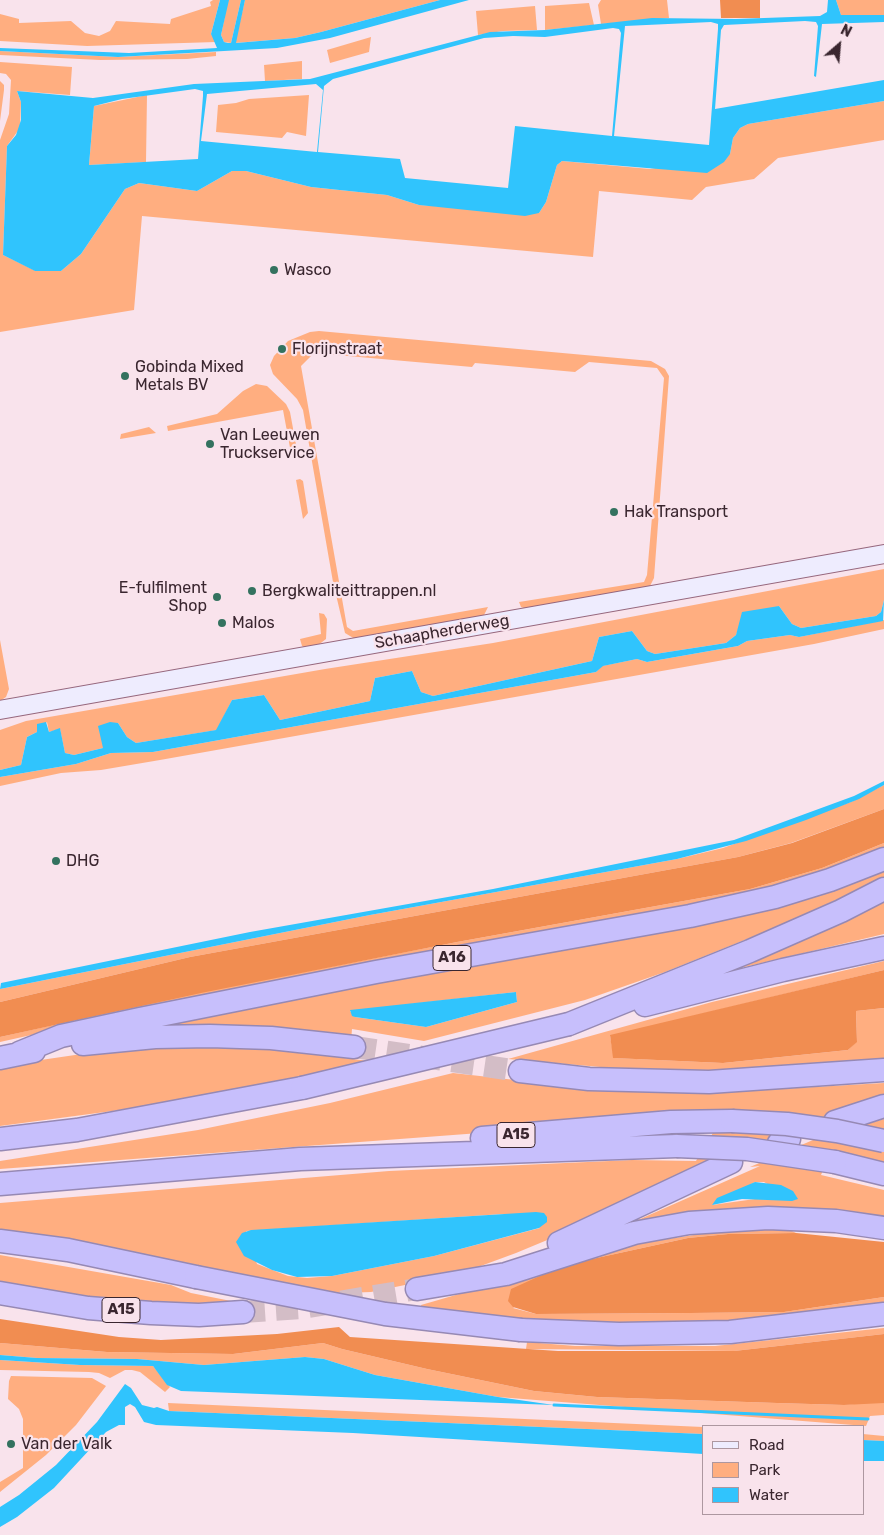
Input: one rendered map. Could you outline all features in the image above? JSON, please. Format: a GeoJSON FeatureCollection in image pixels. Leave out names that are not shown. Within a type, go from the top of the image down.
{"type":"FeatureCollection","features":[{"type":"Feature","properties":{"kind":"highway","name":"A16"},"geometry":{"type":"LineString","coordinates":[[9,1056],[61,1036],[140,1018],[376,972],[690,916],[775,897],[830,880],[884,859]]}},
{"type":"Feature","properties":{"kind":"highway"},"geometry":{"type":"LineString","coordinates":[[569,1024],[750,951],[841,911],[884,889]]}},
{"type":"Feature","properties":{"kind":"highway"},"geometry":{"type":"LineString","coordinates":[[0,1139],[85,1128],[302,1088],[783,970],[884,948]]}},
{"type":"Feature","properties":{"kind":"highway"},"geometry":{"type":"LineString","coordinates":[[9,1056],[100,1042],[201,1036],[271,1038],[354,1047]]}},
{"type":"Feature","properties":{"kind":"highway"},"geometry":{"type":"LineString","coordinates":[[520,1071],[589,1079],[709,1082],[884,1070]]}},
{"type":"Feature","properties":{"kind":"highway"},"geometry":{"type":"LineString","coordinates":[[835,1122],[884,1106]]}},
{"type":"Feature","properties":{"kind":"highway","name":"A15"},"geometry":{"type":"LineString","coordinates":[[300,1159],[404,1144],[671,1122],[732,1121],[787,1124],[837,1131],[884,1141]]}},
{"type":"Feature","properties":{"kind":"highway","name":"A15"},"geometry":{"type":"LineString","coordinates":[[0,1184],[300,1159],[677,1146],[747,1149],[834,1162],[884,1174]]}},
{"type":"Feature","properties":{"kind":"highway"},"geometry":{"type":"LineString","coordinates":[[731,1162],[542,1250],[484,1271],[419,1289],[506,1274],[634,1233],[689,1223],[768,1218],[836,1221],[884,1228]]}},
{"type":"Feature","properties":{"kind":"highway"},"geometry":{"type":"LineString","coordinates":[[0,1241],[68,1250],[357,1310],[420,1320],[521,1330],[619,1334],[730,1332],[884,1314]]}},
{"type":"Feature","properties":{"kind":"highway","name":"A15"},"geometry":{"type":"LineString","coordinates":[[0,1293],[88,1308],[151,1313],[199,1315],[243,1312]]}},
{"type":"Feature","properties":{"kind":"street","name":"Schaapherderweg"},"geometry":{"type":"LineString","coordinates":[[0,710],[884,554]]}},
{"type":"Feature","properties":{"kind":"green space"},"geometry":{"type":"Polygon","coordinates":[[[220,0],[211,34],[216,42],[87,46],[0,41],[0,14],[19,19],[19,23],[71,21],[85,33],[99,36],[110,31],[116,21],[170,24],[171,19],[211,6],[210,2],[220,0]]]}},
{"type":"Feature","properties":{"kind":"green space"},"geometry":{"type":"Polygon","coordinates":[[[223,0],[241,0],[231,43],[224,42],[221,35],[225,16],[223,0]]]}},
{"type":"Feature","properties":{"kind":"green space"},"geometry":{"type":"Polygon","coordinates":[[[245,0],[440,0],[295,38],[235,43],[245,0]]]}},
{"type":"Feature","properties":{"kind":"green space"},"geometry":{"type":"Polygon","coordinates":[[[601,0],[667,0],[669,18],[601,24],[598,5],[601,0]]]}},
{"type":"Feature","properties":{"kind":"green space"},"geometry":{"type":"Polygon","coordinates":[[[836,0],[884,0],[884,15],[841,15],[836,0]]]}},
{"type":"Feature","properties":{"kind":"green space"},"geometry":{"type":"Polygon","coordinates":[[[589,3],[594,25],[545,30],[545,6],[589,3]]]}},
{"type":"Feature","properties":{"kind":"green space"},"geometry":{"type":"Polygon","coordinates":[[[535,6],[537,30],[503,31],[478,35],[476,11],[535,6]]]}},
{"type":"Feature","properties":{"kind":"green space"},"geometry":{"type":"Polygon","coordinates":[[[371,37],[369,52],[330,63],[327,50],[371,37]]]}},
{"type":"Feature","properties":{"kind":"green space"},"geometry":{"type":"Polygon","coordinates":[[[0,51],[118,57],[216,52],[216,56],[187,59],[100,60],[0,55],[0,51]]]}},
{"type":"Feature","properties":{"kind":"green space"},"geometry":{"type":"Polygon","coordinates":[[[302,61],[302,79],[265,81],[264,65],[302,61]]]}},
{"type":"Feature","properties":{"kind":"green space"},"geometry":{"type":"Polygon","coordinates":[[[0,62],[72,67],[70,95],[17,91],[21,102],[20,128],[7,146],[3,255],[36,271],[61,271],[81,254],[125,189],[139,183],[197,191],[232,171],[246,171],[311,187],[387,195],[419,205],[539,213],[546,202],[557,165],[562,161],[650,169],[730,154],[733,138],[740,128],[748,124],[884,101],[884,140],[778,158],[754,179],[706,187],[692,200],[599,191],[593,257],[142,216],[134,310],[0,332],[0,140],[9,114],[11,80],[6,74],[0,73],[0,62]]]}},
{"type":"Feature","properties":{"kind":"green space"},"geometry":{"type":"Polygon","coordinates":[[[0,81],[4,85],[4,90],[0,121],[0,81]]]}},
{"type":"Feature","properties":{"kind":"green space"},"geometry":{"type":"Polygon","coordinates":[[[147,95],[146,162],[89,165],[94,106],[147,95]]]}},
{"type":"Feature","properties":{"kind":"green space"},"geometry":{"type":"Polygon","coordinates":[[[309,95],[306,136],[287,132],[282,138],[216,132],[218,105],[249,99],[309,95]]]}},
{"type":"Feature","properties":{"kind":"green space"},"geometry":{"type":"Polygon","coordinates":[[[319,331],[651,361],[665,369],[669,376],[654,578],[650,586],[647,589],[527,609],[521,607],[519,602],[644,582],[647,575],[664,378],[657,368],[589,362],[575,372],[475,363],[472,367],[314,353],[301,366],[347,627],[353,631],[488,607],[483,617],[355,639],[345,633],[333,582],[303,410],[297,399],[273,374],[270,365],[274,356],[288,341],[310,332],[319,331]]]}},
{"type":"Feature","properties":{"kind":"green space"},"geometry":{"type":"Polygon","coordinates":[[[256,384],[267,386],[286,404],[290,412],[297,450],[291,453],[283,410],[168,431],[167,426],[217,414],[243,391],[256,384]]]}},
{"type":"Feature","properties":{"kind":"green space"},"geometry":{"type":"Polygon","coordinates":[[[149,427],[156,433],[120,439],[121,434],[149,427]]]}},
{"type":"Feature","properties":{"kind":"green space"},"geometry":{"type":"Polygon","coordinates":[[[300,479],[303,481],[308,513],[303,519],[296,480],[300,479]]]}},
{"type":"Feature","properties":{"kind":"green space"},"geometry":{"type":"Polygon","coordinates":[[[884,569],[884,600],[881,612],[876,616],[801,628],[792,624],[779,606],[739,627],[736,635],[726,643],[655,654],[647,651],[632,631],[599,637],[592,661],[433,696],[421,692],[412,671],[375,678],[370,701],[280,720],[264,695],[232,700],[217,730],[136,743],[127,737],[118,723],[103,748],[74,755],[65,753],[60,729],[49,732],[47,722],[37,732],[27,737],[21,765],[0,770],[0,730],[26,721],[325,669],[493,643],[884,569]]]}},
{"type":"Feature","properties":{"kind":"green space"},"geometry":{"type":"Polygon","coordinates":[[[319,613],[324,614],[327,619],[326,639],[317,646],[306,648],[302,646],[300,639],[321,634],[319,613]]]}},
{"type":"Feature","properties":{"kind":"green space"},"geometry":{"type":"Polygon","coordinates":[[[884,620],[884,629],[814,644],[160,760],[101,770],[61,773],[0,786],[0,777],[76,764],[111,753],[153,752],[596,672],[602,666],[637,659],[647,662],[738,646],[747,641],[790,635],[799,637],[884,620]]]}},
{"type":"Feature","properties":{"kind":"green space"},"geometry":{"type":"Polygon","coordinates":[[[0,640],[9,689],[6,697],[0,701],[0,640]]]}},
{"type":"Feature","properties":{"kind":"green space"},"geometry":{"type":"Polygon","coordinates":[[[884,785],[884,809],[791,843],[738,857],[190,957],[0,1002],[0,989],[370,915],[677,859],[723,848],[851,802],[884,785]]]}},
{"type":"Feature","properties":{"kind":"green space"},"geometry":{"type":"Polygon","coordinates":[[[884,843],[884,853],[793,885],[85,1023],[0,1042],[0,1037],[201,992],[457,942],[750,889],[822,868],[884,843]]]}},
{"type":"Feature","properties":{"kind":"green space"},"geometry":{"type":"Polygon","coordinates":[[[884,863],[884,878],[777,927],[665,972],[585,1000],[424,1041],[352,1029],[351,1041],[134,1032],[884,863]],[[516,992],[350,1011],[355,1017],[426,1027],[517,1002],[516,992]]]}},
{"type":"Feature","properties":{"kind":"green space"},"geometry":{"type":"Polygon","coordinates":[[[884,900],[884,934],[698,978],[884,900]]]}},
{"type":"Feature","properties":{"kind":"green space"},"geometry":{"type":"Polygon","coordinates":[[[884,961],[884,970],[610,1036],[614,1058],[723,1063],[848,1050],[857,1041],[856,1011],[884,1008],[884,1059],[726,1071],[679,1071],[624,1069],[508,1059],[712,1002],[884,961]]]}},
{"type":"Feature","properties":{"kind":"green space"},"geometry":{"type":"Polygon","coordinates":[[[165,1046],[264,1048],[369,1061],[296,1078],[135,1108],[0,1126],[0,1066],[109,1050],[165,1046]]]}},
{"type":"Feature","properties":{"kind":"green space"},"geometry":{"type":"Polygon","coordinates":[[[453,1073],[578,1087],[726,1092],[884,1083],[884,1100],[516,1253],[478,1267],[434,1279],[371,1292],[319,1294],[0,1236],[0,1203],[389,1171],[632,1160],[696,1161],[705,1145],[690,1136],[711,1136],[722,1118],[533,1129],[0,1169],[0,1161],[198,1130],[330,1103],[453,1073]],[[503,1214],[246,1231],[257,1264],[288,1276],[307,1278],[332,1276],[434,1256],[540,1228],[503,1214]]]}},
{"type":"Feature","properties":{"kind":"green space"},"geometry":{"type":"Polygon","coordinates":[[[884,1119],[884,1165],[831,1152],[821,1175],[884,1190],[884,1224],[604,1235],[760,1166],[750,1167],[813,1140],[884,1119]],[[755,1182],[712,1205],[755,1199],[796,1200],[764,1182],[755,1182]]]}},
{"type":"Feature","properties":{"kind":"green space"},"geometry":{"type":"Polygon","coordinates":[[[788,1229],[796,1233],[728,1234],[688,1238],[583,1261],[513,1308],[536,1314],[784,1312],[884,1297],[884,1304],[736,1322],[529,1324],[423,1311],[421,1305],[629,1245],[726,1230],[788,1229]]]}},
{"type":"Feature","properties":{"kind":"green space"},"geometry":{"type":"Polygon","coordinates":[[[0,1255],[171,1285],[191,1293],[236,1302],[231,1305],[102,1301],[0,1284],[0,1255]]]}},
{"type":"Feature","properties":{"kind":"green space"},"geometry":{"type":"Polygon","coordinates":[[[884,1328],[884,1334],[734,1351],[526,1349],[527,1342],[575,1346],[715,1346],[884,1328]]]}},
{"type":"Feature","properties":{"kind":"green space"},"geometry":{"type":"Polygon","coordinates":[[[0,1343],[107,1352],[233,1354],[323,1343],[427,1369],[534,1391],[597,1397],[844,1405],[884,1401],[884,1415],[870,1416],[866,1426],[498,1397],[375,1375],[324,1359],[305,1357],[204,1365],[137,1359],[37,1358],[0,1355],[0,1343]]]}},
{"type":"Feature","properties":{"kind":"green space"},"geometry":{"type":"Polygon","coordinates":[[[0,1360],[80,1365],[153,1366],[170,1387],[165,1392],[140,1372],[132,1370],[125,1370],[110,1378],[99,1373],[89,1372],[0,1370],[0,1360]]]}},
{"type":"Feature","properties":{"kind":"green space"},"geometry":{"type":"Polygon","coordinates":[[[11,1376],[92,1378],[106,1386],[76,1425],[46,1455],[0,1492],[0,1482],[23,1468],[23,1419],[19,1409],[8,1399],[11,1376]]]}},
{"type":"Feature","properties":{"kind":"green space"},"geometry":{"type":"Polygon","coordinates":[[[168,1403],[702,1427],[702,1434],[169,1411],[168,1403]]]}},
{"type":"Feature","properties":{"kind":"green space"},"geometry":{"type":"Polygon","coordinates":[[[864,1434],[884,1436],[884,1441],[864,1440],[864,1434]]]}},
{"type":"Feature","properties":{"kind":"shaded area"},"geometry":{"type":"Polygon","coordinates":[[[720,0],[760,0],[760,18],[721,18],[720,0]]]}},
{"type":"Feature","properties":{"kind":"shaded area"},"geometry":{"type":"Polygon","coordinates":[[[884,809],[884,843],[822,868],[750,889],[457,942],[201,993],[0,1037],[0,1002],[190,957],[738,857],[792,843],[884,809]]]}},
{"type":"Feature","properties":{"kind":"shaded area"},"geometry":{"type":"Polygon","coordinates":[[[884,970],[884,1008],[856,1011],[857,1042],[848,1050],[723,1063],[613,1058],[610,1035],[884,970]]]}},
{"type":"Feature","properties":{"kind":"shaded area"},"geometry":{"type":"Polygon","coordinates":[[[796,1233],[884,1242],[884,1297],[784,1312],[691,1313],[536,1314],[513,1307],[508,1301],[511,1289],[542,1275],[583,1261],[688,1238],[728,1234],[796,1233]]]}},
{"type":"Feature","properties":{"kind":"shaded area"},"geometry":{"type":"Polygon","coordinates":[[[0,1319],[119,1337],[161,1340],[277,1334],[339,1327],[350,1337],[558,1351],[734,1351],[884,1334],[884,1403],[844,1405],[597,1397],[534,1391],[427,1369],[323,1343],[233,1354],[107,1352],[0,1343],[0,1319]]]}},
{"type":"Feature","properties":{"kind":"water"},"geometry":{"type":"Polygon","coordinates":[[[220,0],[229,0],[221,35],[224,42],[231,43],[241,0],[245,0],[236,43],[295,38],[440,0],[469,0],[330,38],[277,48],[118,57],[0,51],[0,48],[129,53],[217,48],[211,34],[220,0]]]}},
{"type":"Feature","properties":{"kind":"water"},"geometry":{"type":"Polygon","coordinates":[[[828,0],[836,0],[841,15],[884,15],[884,22],[822,24],[816,77],[814,76],[818,26],[816,22],[724,25],[721,30],[715,109],[884,80],[884,101],[748,124],[740,128],[733,138],[730,154],[724,162],[707,173],[562,161],[557,165],[546,202],[539,213],[525,216],[419,205],[387,195],[311,187],[246,171],[232,171],[197,191],[139,183],[125,189],[81,254],[61,271],[35,271],[3,255],[7,146],[16,135],[21,120],[21,102],[17,91],[93,98],[194,84],[310,79],[490,32],[545,30],[652,18],[736,19],[820,16],[827,12],[828,0]],[[711,22],[625,26],[614,136],[709,145],[718,24],[711,22]],[[613,28],[545,37],[513,36],[484,38],[333,79],[324,86],[318,152],[400,159],[405,178],[508,188],[515,126],[612,136],[621,33],[619,29],[613,28]],[[316,84],[207,94],[201,141],[317,152],[323,90],[316,84]],[[195,89],[122,99],[94,106],[89,165],[198,159],[203,91],[195,89]]]}},
{"type":"Feature","properties":{"kind":"water"},"geometry":{"type":"Polygon","coordinates":[[[884,600],[883,621],[799,637],[790,635],[747,641],[738,646],[647,662],[637,659],[603,666],[596,672],[153,752],[111,753],[76,764],[0,777],[0,770],[21,765],[27,737],[37,732],[37,724],[46,722],[49,732],[60,728],[65,753],[74,755],[103,748],[98,726],[110,722],[118,723],[127,737],[136,743],[216,730],[232,700],[264,695],[280,720],[370,701],[375,678],[412,671],[421,692],[433,696],[592,661],[599,637],[632,631],[647,651],[655,654],[726,643],[736,635],[742,612],[779,606],[792,624],[801,628],[876,616],[881,612],[884,600]]]}},
{"type":"Feature","properties":{"kind":"water"},"geometry":{"type":"Polygon","coordinates":[[[884,781],[884,785],[859,799],[806,820],[746,841],[677,859],[370,915],[0,989],[1,983],[250,932],[493,889],[734,840],[854,796],[884,781]]]}},
{"type":"Feature","properties":{"kind":"water"},"geometry":{"type":"Polygon","coordinates":[[[516,992],[517,1002],[426,1027],[355,1017],[352,1016],[350,1010],[516,992]]]}},
{"type":"Feature","properties":{"kind":"water"},"geometry":{"type":"Polygon","coordinates":[[[755,1182],[781,1185],[793,1191],[798,1199],[792,1201],[742,1199],[712,1205],[717,1198],[755,1182]]]}},
{"type":"Feature","properties":{"kind":"water"},"geometry":{"type":"Polygon","coordinates":[[[544,1213],[547,1217],[547,1222],[539,1228],[434,1256],[332,1276],[297,1277],[272,1270],[244,1256],[236,1242],[242,1233],[251,1230],[544,1213]]]}},
{"type":"Feature","properties":{"kind":"water"},"geometry":{"type":"Polygon","coordinates":[[[0,1355],[37,1358],[137,1359],[204,1365],[305,1357],[324,1359],[375,1375],[554,1405],[181,1391],[167,1385],[153,1366],[80,1365],[0,1360],[0,1355]]]}},
{"type":"Feature","properties":{"kind":"water"},"geometry":{"type":"Polygon","coordinates":[[[125,1384],[131,1388],[142,1405],[169,1411],[702,1434],[702,1454],[353,1433],[156,1425],[144,1422],[135,1407],[130,1404],[125,1407],[125,1425],[119,1425],[106,1432],[54,1488],[17,1517],[0,1527],[0,1507],[19,1495],[56,1465],[97,1422],[125,1384]]]}},
{"type":"Feature","properties":{"kind":"water"},"geometry":{"type":"Polygon","coordinates":[[[864,1440],[884,1441],[884,1461],[864,1461],[864,1440]]]}},
{"type":"Feature","properties":{"kind":"waterway"},"geometry":{"type":"LineString","coordinates":[[554,1405],[868,1419]]}},
{"type":"Feature","properties":{"kind":"tunnel"},"geometry":{"type":"LineString","coordinates":[[354,1047],[520,1071]]}},
{"type":"Feature","properties":{"kind":"tunnel"},"geometry":{"type":"LineString","coordinates":[[243,1312],[302,1308],[417,1289]]}},
{"type":"Feature","properties":{"kind":"place","name":"Wasco"},"geometry":{"type":"Point","coordinates":[274,270]}},
{"type":"Feature","properties":{"kind":"place","name":"Florijnstraat"},"geometry":{"type":"Point","coordinates":[282,349]}},
{"type":"Feature","properties":{"kind":"place","name":"Gobinda Mixed Metals BV"},"geometry":{"type":"Point","coordinates":[125,376]}},
{"type":"Feature","properties":{"kind":"place","name":"Van Leeuwen Truckservice"},"geometry":{"type":"Point","coordinates":[210,444]}},
{"type":"Feature","properties":{"kind":"place","name":"Hak Transport"},"geometry":{"type":"Point","coordinates":[614,512]}},
{"type":"Feature","properties":{"kind":"place","name":"Bergkwaliteittrappen.nl"},"geometry":{"type":"Point","coordinates":[252,591]}},
{"type":"Feature","properties":{"kind":"place","name":"E-fulfilment Shop"},"geometry":{"type":"Point","coordinates":[217,597]}},
{"type":"Feature","properties":{"kind":"place","name":"Malos"},"geometry":{"type":"Point","coordinates":[222,623]}},
{"type":"Feature","properties":{"kind":"place","name":"DHG"},"geometry":{"type":"Point","coordinates":[56,861]}},
{"type":"Feature","properties":{"kind":"place","name":"Van der Valk"},"geometry":{"type":"Point","coordinates":[11,1444]}}]}
